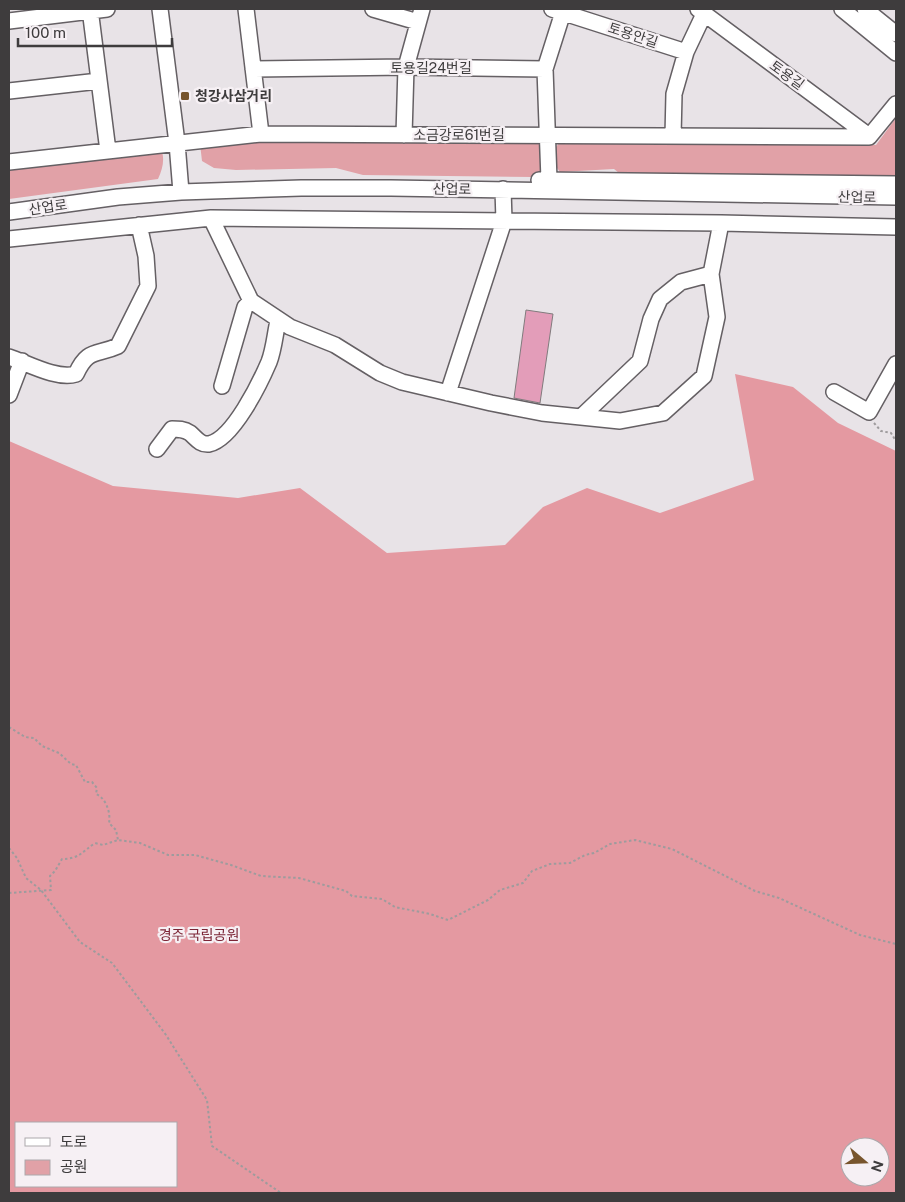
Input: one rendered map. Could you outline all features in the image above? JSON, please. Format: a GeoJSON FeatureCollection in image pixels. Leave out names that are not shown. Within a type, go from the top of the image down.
{"type":"FeatureCollection","features":[{"type":"Feature","properties":{"kind":"street"},"geometry":{"type":"LineString","coordinates":[[9,20],[107,9]]}},
{"type":"Feature","properties":{"kind":"street"},"geometry":{"type":"LineString","coordinates":[[160,9],[181,188]]}},
{"type":"Feature","properties":{"kind":"street"},"geometry":{"type":"LineString","coordinates":[[246,9],[261,134]]}},
{"type":"Feature","properties":{"kind":"street"},"geometry":{"type":"LineString","coordinates":[[374,9],[420,16],[406,68],[404,135]]}},
{"type":"Feature","properties":{"kind":"street"},"geometry":{"type":"LineString","coordinates":[[842,9],[896,53]]}},
{"type":"Feature","properties":{"kind":"street"},"geometry":{"type":"LineString","coordinates":[[865,9],[896,34]]}},
{"type":"Feature","properties":{"kind":"street"},"geometry":{"type":"LineString","coordinates":[[91,10],[108,151]]}},
{"type":"Feature","properties":{"kind":"street"},"geometry":{"type":"LineString","coordinates":[[549,180],[545,69],[559,10]]}},
{"type":"Feature","properties":{"kind":"street","name":"토용안길"},"geometry":{"type":"LineString","coordinates":[[559,10],[686,52]]}},
{"type":"Feature","properties":{"kind":"street","name":"토용길"},"geometry":{"type":"LineString","coordinates":[[673,136],[674,94],[686,52],[701,11],[869,136]]}},
{"type":"Feature","properties":{"kind":"street","name":"토용길24번길"},"geometry":{"type":"LineString","coordinates":[[253,69],[545,69]]}},
{"type":"Feature","properties":{"kind":"street"},"geometry":{"type":"LineString","coordinates":[[9,91],[99,81]]}},
{"type":"Feature","properties":{"kind":"street"},"geometry":{"type":"LineString","coordinates":[[869,136],[896,104]]}},
{"type":"Feature","properties":{"kind":"street","name":"소금강로61번길"},"geometry":{"type":"LineString","coordinates":[[9,162],[261,134],[869,136]]}},
{"type":"Feature","properties":{"kind":"street","name":"산업로"},"geometry":{"type":"LineString","coordinates":[[9,212],[181,188],[301,178],[896,184]]}},
{"type":"Feature","properties":{"kind":"street","name":"산업로"},"geometry":{"type":"LineString","coordinates":[[9,202],[118,188],[503,190],[896,197]]}},
{"type":"Feature","properties":{"kind":"street"},"geometry":{"type":"LineString","coordinates":[[448,393],[504,221],[503,190]]}},
{"type":"Feature","properties":{"kind":"street"},"geometry":{"type":"LineString","coordinates":[[211,218],[251,301],[278,321],[335,345],[380,373],[402,382],[542,413],[620,420],[663,412],[704,376],[717,317],[711,274],[721,223]]}},
{"type":"Feature","properties":{"kind":"street"},"geometry":{"type":"LineString","coordinates":[[9,239],[211,218],[721,223],[896,227]]}},
{"type":"Feature","properties":{"kind":"street"},"geometry":{"type":"LineString","coordinates":[[9,395],[15,359],[58,375],[69,376],[76,374],[80,364],[87,356],[118,346],[148,286],[146,256],[139,226]]}},
{"type":"Feature","properties":{"kind":"street"},"geometry":{"type":"LineString","coordinates":[[581,417],[640,360],[651,319],[660,299],[681,282],[711,274]]}},
{"type":"Feature","properties":{"kind":"street"},"geometry":{"type":"LineString","coordinates":[[222,386],[246,307],[251,301]]}},
{"type":"Feature","properties":{"kind":"street"},"geometry":{"type":"LineString","coordinates":[[156,449],[172,429],[180,428],[189,432],[202,444],[211,444],[229,431],[253,396],[269,360],[278,321]]}},
{"type":"Feature","properties":{"kind":"street"},"geometry":{"type":"LineString","coordinates":[[834,392],[869,412],[896,364]]}},
{"type":"Feature","properties":{"kind":"path"},"geometry":{"type":"LineString","coordinates":[[869,412],[874,424],[881,431],[891,433],[896,441]]}},
{"type":"Feature","properties":{"kind":"path"},"geometry":{"type":"LineString","coordinates":[[9,728],[25,737],[34,738],[42,746],[59,753],[71,764],[76,765],[85,782],[92,782],[96,788],[96,794],[105,801],[110,817],[109,823],[116,830],[118,840]]}},
{"type":"Feature","properties":{"kind":"path"},"geometry":{"type":"LineString","coordinates":[[9,893],[51,890],[50,876],[62,860],[73,859],[81,855],[95,843],[103,845],[118,840],[140,842],[168,855],[195,855],[261,876],[290,877],[307,880],[346,890],[352,896],[382,899],[395,907],[430,914],[448,920],[488,900],[500,890],[523,883],[532,871],[550,864],[570,863],[610,844],[635,840],[672,849],[755,891],[780,898],[860,935],[896,944]]}},
{"type":"Feature","properties":{"kind":"path"},"geometry":{"type":"LineString","coordinates":[[9,848],[17,858],[26,878],[41,890],[80,942],[112,963],[166,1036],[207,1100],[212,1146],[281,1193]]}},
{"type":"Feature","properties":{"kind":"green space"},"geometry":{"type":"Polygon","coordinates":[[[896,118],[896,178],[624,177],[614,169],[560,172],[557,168],[555,148],[562,140],[876,145],[896,118]]]}},
{"type":"Feature","properties":{"kind":"green space"},"geometry":{"type":"Polygon","coordinates":[[[260,137],[534,138],[540,144],[541,170],[533,177],[363,175],[336,168],[236,170],[214,168],[202,161],[200,144],[260,137]]]}},
{"type":"Feature","properties":{"kind":"green space"},"geometry":{"type":"Polygon","coordinates":[[[161,148],[163,164],[158,179],[9,199],[9,166],[161,148]]]}},
{"type":"Feature","properties":{"kind":"green space","name":"경주 국립공원"},"geometry":{"type":"Polygon","coordinates":[[[735,374],[793,387],[838,423],[896,451],[896,1193],[9,1193],[9,441],[113,486],[238,498],[300,488],[387,553],[505,545],[543,507],[587,488],[660,513],[754,480],[735,374]]]}},
{"type":"Feature","properties":{"kind":"building"},"geometry":{"type":"Polygon","coordinates":[[[526,310],[553,314],[540,403],[514,398],[526,310]]]}},
{"type":"Feature","properties":{"kind":"place","name":"청강사삼거리"},"geometry":{"type":"Point","coordinates":[185,96]}}]}
